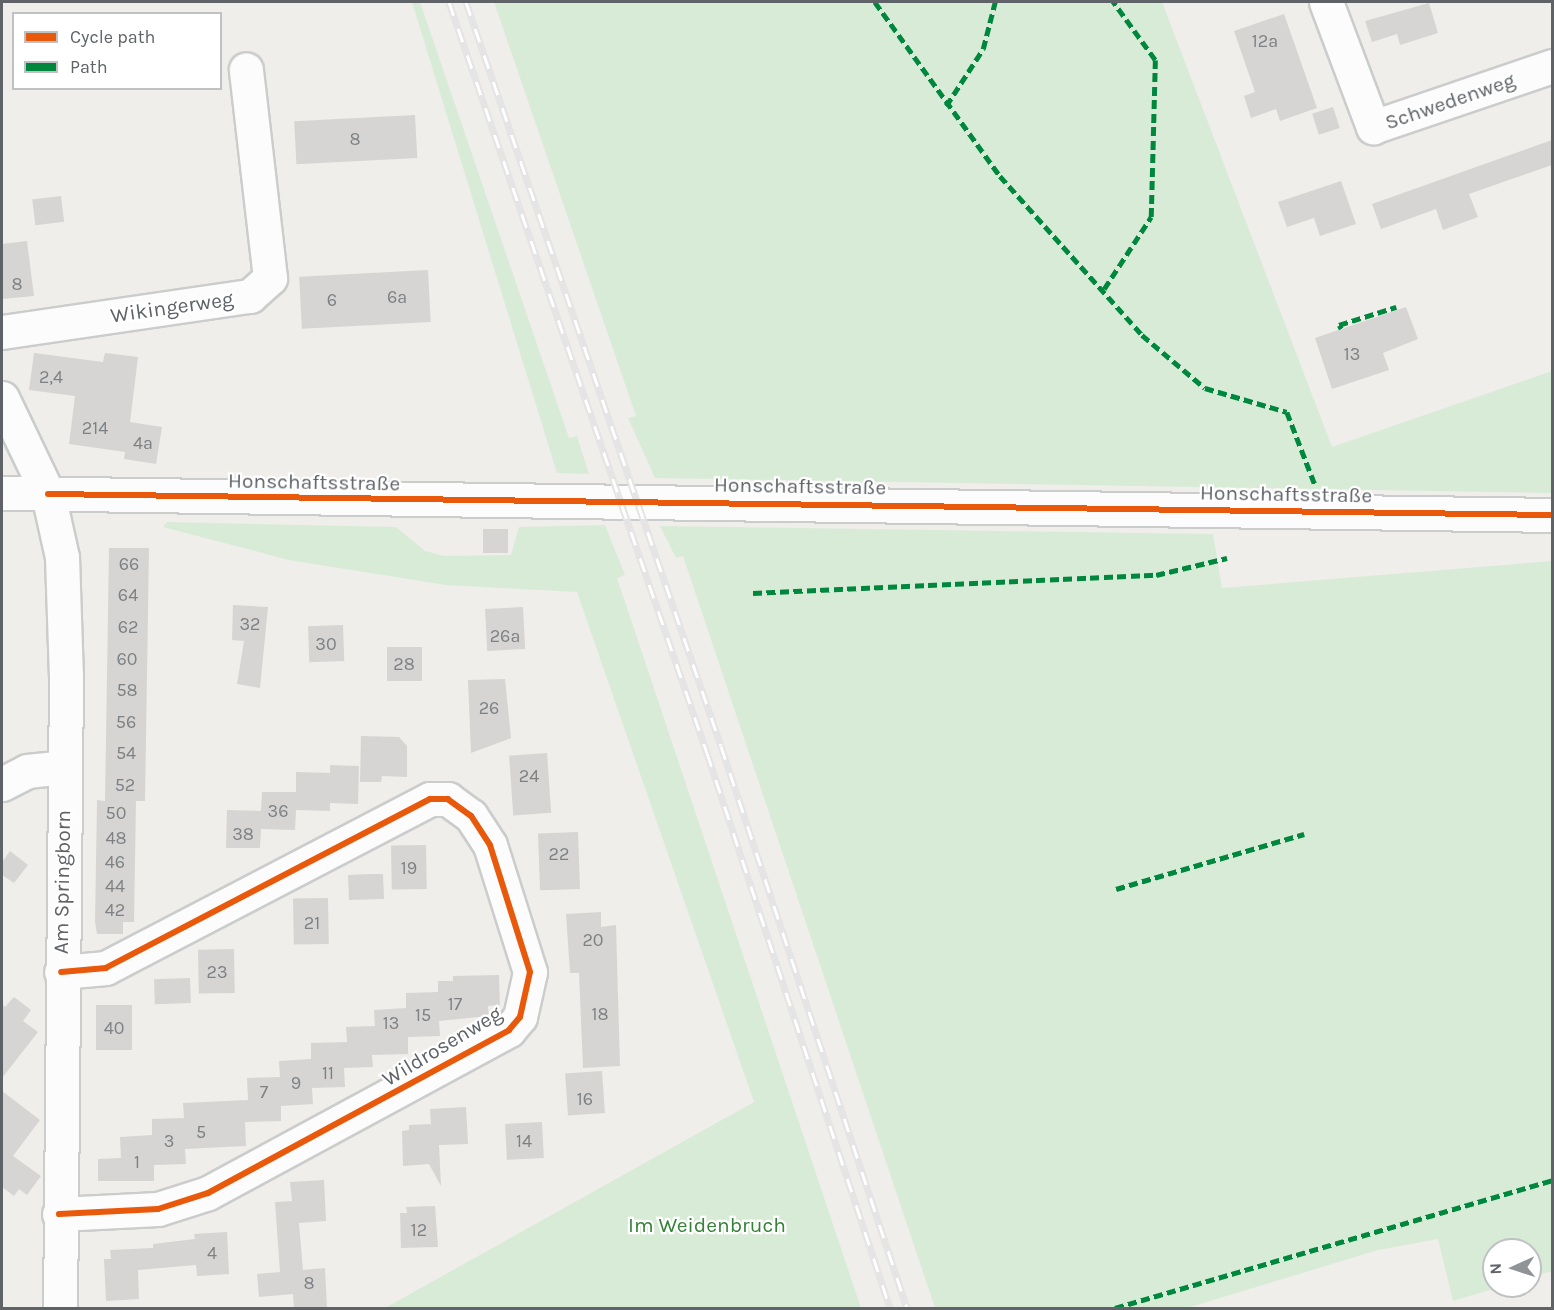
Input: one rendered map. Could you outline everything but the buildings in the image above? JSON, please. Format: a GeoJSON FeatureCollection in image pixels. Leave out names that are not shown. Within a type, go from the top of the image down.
{"type":"FeatureCollection","features":[{"type":"Feature","properties":{"kind":"street","name":"Schwedenweg"},"geometry":{"type":"LineString","coordinates":[[1326,2],[1373,127],[1552,66]]}},
{"type":"Feature","properties":{"kind":"street","name":"Wikingerweg"},"geometry":{"type":"LineString","coordinates":[[2,332],[250,296],[270,278],[246,69]]}},
{"type":"Feature","properties":{"kind":"street","name":"Am Springborn"},"geometry":{"type":"LineString","coordinates":[[2,398],[48,494],[62,557],[64,767],[60,1308]]}},
{"type":"Feature","properties":{"kind":"street","name":"Honschaftsstraße"},"geometry":{"type":"LineString","coordinates":[[2,492],[1552,515]]}},
{"type":"Feature","properties":{"kind":"street"},"geometry":{"type":"LineString","coordinates":[[2,784],[27,771],[64,767]]}},
{"type":"Feature","properties":{"kind":"street","name":"Wildrosenweg"},"geometry":{"type":"LineString","coordinates":[[59,1214],[158,1209],[208,1193],[509,1030],[520,1017],[530,972],[490,845],[471,816],[448,799],[430,799],[106,969],[62,972]]}},
{"type":"Feature","properties":{"kind":"green space"},"geometry":{"type":"Polygon","coordinates":[[[412,2],[420,2],[569,438],[577,436],[589,474],[557,473],[412,2]]]}},
{"type":"Feature","properties":{"kind":"green space"},"geometry":{"type":"Polygon","coordinates":[[[494,2],[1162,2],[1332,447],[1552,371],[1552,493],[655,478],[628,418],[636,416],[494,2]]]}},
{"type":"Feature","properties":{"kind":"green space","name":"Im Weidenbruch"},"geometry":{"type":"Polygon","coordinates":[[[167,522],[396,527],[425,551],[444,556],[511,555],[519,527],[605,525],[625,575],[617,578],[861,1308],[385,1308],[754,1102],[577,592],[446,585],[289,560],[163,527],[167,522]]]}},
{"type":"Feature","properties":{"kind":"green space"},"geometry":{"type":"Polygon","coordinates":[[[660,526],[1213,534],[1222,588],[1552,561],[1552,1271],[1542,1274],[1542,1238],[1482,1238],[1482,1292],[1453,1301],[1438,1239],[1378,1250],[1187,1308],[935,1308],[683,556],[676,558],[660,526]]]}},
{"type":"Feature","properties":{"kind":"railway"},"geometry":{"type":"LineString","coordinates":[[449,2],[707,753],[890,1308]]}},
{"type":"Feature","properties":{"kind":"railway"},"geometry":{"type":"LineString","coordinates":[[466,2],[721,746],[907,1308]]}},
{"type":"Feature","properties":{"kind":"marked path"},"geometry":{"type":"LineString","coordinates":[[875,2],[1000,176],[1142,335],[1205,388],[1287,412],[1316,487]]}},
{"type":"Feature","properties":{"kind":"marked path"},"geometry":{"type":"LineString","coordinates":[[946,106],[983,49],[995,2]]}},
{"type":"Feature","properties":{"kind":"marked path"},"geometry":{"type":"LineString","coordinates":[[1104,289],[1151,217],[1155,60],[1113,2]]}},
{"type":"Feature","properties":{"kind":"marked path"},"geometry":{"type":"LineString","coordinates":[[1341,329],[1339,325],[1396,307]]}},
{"type":"Feature","properties":{"kind":"marked path"},"geometry":{"type":"LineString","coordinates":[[753,593],[1156,575],[1227,558]]}},
{"type":"Feature","properties":{"kind":"marked path"},"geometry":{"type":"LineString","coordinates":[[1116,889],[1304,834]]}},
{"type":"Feature","properties":{"kind":"marked path"},"geometry":{"type":"LineString","coordinates":[[1115,1308],[1552,1180]]}},
{"type":"Feature","properties":{"kind":"cycle path"},"geometry":{"type":"LineString","coordinates":[[48,494],[1552,515]]}},
{"type":"Feature","properties":{"kind":"cycle path"},"geometry":{"type":"LineString","coordinates":[[59,1214],[158,1209],[208,1193],[509,1030],[520,1017],[530,972],[490,845],[471,816],[448,799],[430,799],[106,968],[61,972]]}}]}
